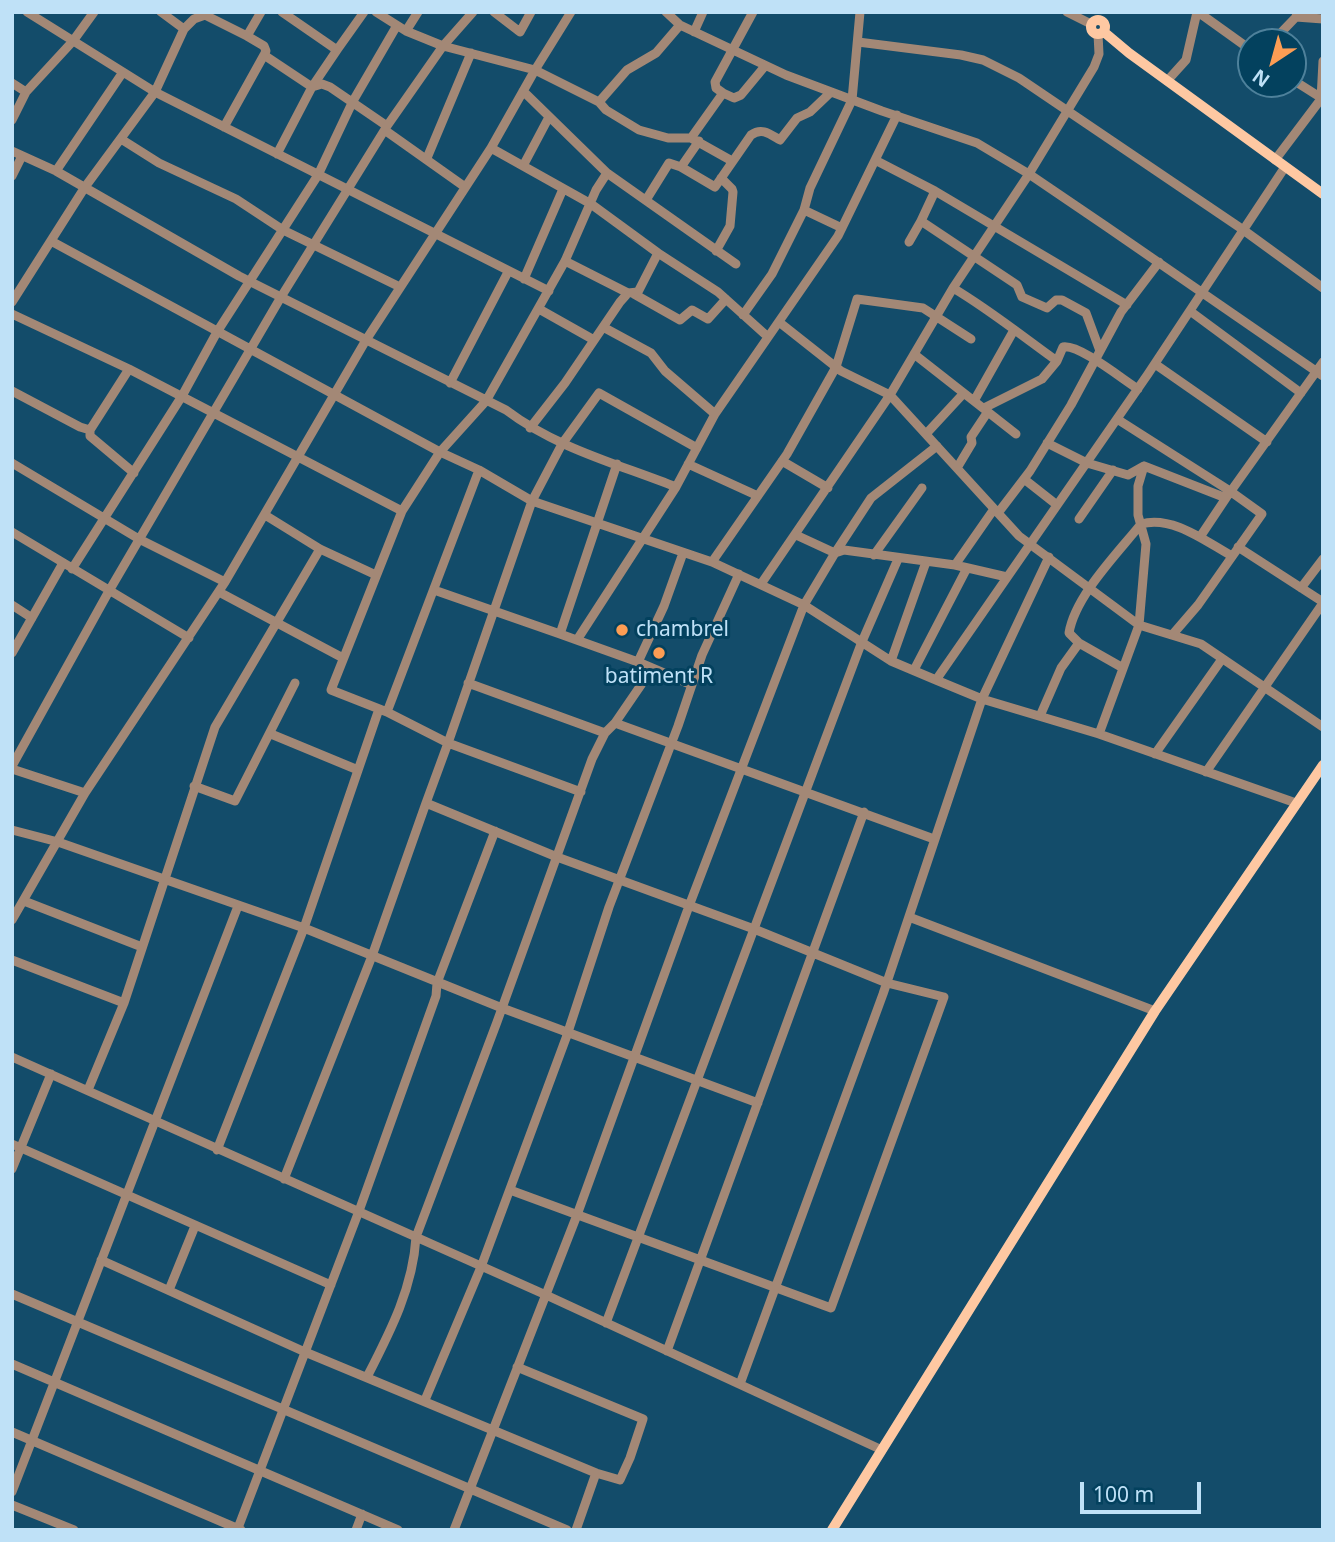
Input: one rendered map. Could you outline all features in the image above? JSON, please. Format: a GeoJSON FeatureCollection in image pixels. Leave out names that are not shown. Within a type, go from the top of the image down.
{"type":"FeatureCollection","features":[{"type":"Feature","properties":{"kind":"main road"},"geometry":{"type":"LineString","coordinates":[[1096,19],[1105,24],[1101,33],[1323,194]]}},
{"type":"Feature","properties":{"kind":"main road"},"geometry":{"type":"LineString","coordinates":[[832,1530],[1155,1011],[1323,765]]}},
{"type":"Feature","properties":{"kind":"street"},"geometry":{"type":"LineString","coordinates":[[27,12],[155,92],[549,291]]}},
{"type":"Feature","properties":{"kind":"street"},"geometry":{"type":"LineString","coordinates":[[12,120],[26,92],[73,41],[94,12]]}},
{"type":"Feature","properties":{"kind":"street"},"geometry":{"type":"LineString","coordinates":[[161,12],[184,29]]}},
{"type":"Feature","properties":{"kind":"street"},"geometry":{"type":"LineString","coordinates":[[247,36],[261,12]]}},
{"type":"Feature","properties":{"kind":"street"},"geometry":{"type":"LineString","coordinates":[[282,12],[337,50]]}},
{"type":"Feature","properties":{"kind":"street"},"geometry":{"type":"LineString","coordinates":[[277,154],[312,87],[364,12]]}},
{"type":"Feature","properties":{"kind":"street"},"geometry":{"type":"LineString","coordinates":[[376,12],[396,27],[443,46],[535,70],[599,102],[606,110],[639,130],[668,138],[695,139],[732,161]]}},
{"type":"Feature","properties":{"kind":"street"},"geometry":{"type":"LineString","coordinates":[[406,31],[418,12]]}},
{"type":"Feature","properties":{"kind":"street"},"geometry":{"type":"LineString","coordinates":[[85,793],[12,768],[109,591],[281,297],[386,128],[443,46],[473,12]]}},
{"type":"Feature","properties":{"kind":"street"},"geometry":{"type":"LineString","coordinates":[[494,12],[520,32],[531,12]]}},
{"type":"Feature","properties":{"kind":"street"},"geometry":{"type":"LineString","coordinates":[[12,920],[85,793],[219,592],[366,340],[433,233],[491,148],[571,12]]}},
{"type":"Feature","properties":{"kind":"street"},"geometry":{"type":"LineString","coordinates":[[666,12],[680,25],[765,66],[852,100],[977,143],[1029,174],[1320,374]]}},
{"type":"Feature","properties":{"kind":"street"},"geometry":{"type":"LineString","coordinates":[[694,32],[703,12]]}},
{"type":"Feature","properties":{"kind":"street"},"geometry":{"type":"LineString","coordinates":[[753,12],[715,82],[716,88],[734,98],[741,95],[765,66]]}},
{"type":"Feature","properties":{"kind":"street"},"geometry":{"type":"LineString","coordinates":[[743,315],[772,274],[852,100],[860,12]]}},
{"type":"Feature","properties":{"kind":"street"},"geometry":{"type":"LineString","coordinates":[[1067,12],[1096,19]]}},
{"type":"Feature","properties":{"kind":"street"},"geometry":{"type":"LineString","coordinates":[[1167,81],[1186,61],[1198,12],[1237,40]]}},
{"type":"Feature","properties":{"kind":"street"},"geometry":{"type":"LineString","coordinates":[[1284,28],[1297,14],[1323,19]]}},
{"type":"Feature","properties":{"kind":"street"},"geometry":{"type":"LineString","coordinates":[[12,302],[85,187],[155,92],[184,29],[194,19],[205,15],[264,46],[266,51],[224,127]]}},
{"type":"Feature","properties":{"kind":"street"},"geometry":{"type":"LineString","coordinates":[[599,102],[627,71],[656,53],[680,25]]}},
{"type":"Feature","properties":{"kind":"street"},"geometry":{"type":"LineString","coordinates":[[72,569],[182,396],[217,332],[318,175],[353,101],[396,27]]}},
{"type":"Feature","properties":{"kind":"street"},"geometry":{"type":"LineString","coordinates":[[761,584],[890,395],[939,316],[953,288],[1029,174],[1094,67],[1099,54],[1101,33]]}},
{"type":"Feature","properties":{"kind":"street"},"geometry":{"type":"LineString","coordinates":[[858,42],[983,60],[1019,78],[1242,229],[1323,288]]}},
{"type":"Feature","properties":{"kind":"street"},"geometry":{"type":"LineString","coordinates":[[427,158],[471,54]]}},
{"type":"Feature","properties":{"kind":"street"},"geometry":{"type":"LineString","coordinates":[[264,55],[312,87]]}},
{"type":"Feature","properties":{"kind":"street"},"geometry":{"type":"LineString","coordinates":[[1275,160],[1322,99],[1323,61]]}},
{"type":"Feature","properties":{"kind":"street"},"geometry":{"type":"LineString","coordinates":[[56,171],[123,72]]}},
{"type":"Feature","properties":{"kind":"street"},"geometry":{"type":"LineString","coordinates":[[12,83],[26,92]]}},
{"type":"Feature","properties":{"kind":"street"},"geometry":{"type":"LineString","coordinates":[[312,87],[322,84],[353,101],[465,187]]}},
{"type":"Feature","properties":{"kind":"street"},"geometry":{"type":"LineString","coordinates":[[1307,89],[1322,99]]}},
{"type":"Feature","properties":{"kind":"street"},"geometry":{"type":"LineString","coordinates":[[523,91],[607,173],[736,264]]}},
{"type":"Feature","properties":{"kind":"street"},"geometry":{"type":"LineString","coordinates":[[646,200],[669,163],[715,187],[757,131],[764,131],[780,139],[797,118],[810,112],[831,92]]}},
{"type":"Feature","properties":{"kind":"street"},"geometry":{"type":"LineString","coordinates":[[681,167],[723,93]]}},
{"type":"Feature","properties":{"kind":"street"},"geometry":{"type":"LineString","coordinates":[[577,640],[676,486],[715,414],[842,228],[897,115]]}},
{"type":"Feature","properties":{"kind":"street"},"geometry":{"type":"LineString","coordinates":[[523,166],[549,117]]}},
{"type":"Feature","properties":{"kind":"street"},"geometry":{"type":"LineString","coordinates":[[121,139],[159,163],[236,199],[283,230],[400,287]]}},
{"type":"Feature","properties":{"kind":"street"},"geometry":{"type":"LineString","coordinates":[[491,148],[591,204],[726,299],[768,337]]}},
{"type":"Feature","properties":{"kind":"street"},"geometry":{"type":"LineString","coordinates":[[12,151],[56,171],[249,281],[506,410],[530,428],[562,444],[676,486]]}},
{"type":"Feature","properties":{"kind":"street"},"geometry":{"type":"LineString","coordinates":[[12,176],[22,156]]}},
{"type":"Feature","properties":{"kind":"street"},"geometry":{"type":"LineString","coordinates":[[875,160],[935,191],[1127,305]]}},
{"type":"Feature","properties":{"kind":"street"},"geometry":{"type":"LineString","coordinates":[[936,680],[1138,389],[1285,167]]}},
{"type":"Feature","properties":{"kind":"street"},"geometry":{"type":"LineString","coordinates":[[581,792],[447,743],[383,711],[331,690],[402,511],[440,452],[486,401],[565,261],[596,190],[607,173]]}},
{"type":"Feature","properties":{"kind":"street"},"geometry":{"type":"LineString","coordinates":[[716,251],[730,226],[733,192],[721,178]]}},
{"type":"Feature","properties":{"kind":"street"},"geometry":{"type":"LineString","coordinates":[[524,279],[563,189]]}},
{"type":"Feature","properties":{"kind":"street"},"geometry":{"type":"LineString","coordinates":[[909,242],[935,191]]}},
{"type":"Feature","properties":{"kind":"street"},"geometry":{"type":"LineString","coordinates":[[804,209],[842,228]]}},
{"type":"Feature","properties":{"kind":"street"},"geometry":{"type":"LineString","coordinates":[[921,221],[1017,285],[1022,297],[1047,308],[1056,300],[1062,300],[1086,313],[1100,351]]}},
{"type":"Feature","properties":{"kind":"street"},"geometry":{"type":"LineString","coordinates":[[51,241],[532,500],[739,573],[804,605],[891,662],[982,699],[1099,734],[1296,803]]}},
{"type":"Feature","properties":{"kind":"street"},"geometry":{"type":"LineString","coordinates":[[530,428],[603,327],[631,293],[638,292],[658,253]]}},
{"type":"Feature","properties":{"kind":"street"},"geometry":{"type":"LineString","coordinates":[[565,261],[680,320],[692,310],[708,319],[726,299]]}},
{"type":"Feature","properties":{"kind":"street"},"geometry":{"type":"LineString","coordinates":[[955,565],[1024,479],[1095,362],[1121,312],[1159,262]]}},
{"type":"Feature","properties":{"kind":"street"},"geometry":{"type":"LineString","coordinates":[[450,383],[508,272]]}},
{"type":"Feature","properties":{"kind":"street"},"geometry":{"type":"LineString","coordinates":[[953,288],[995,314],[1057,361]]}},
{"type":"Feature","properties":{"kind":"street"},"geometry":{"type":"LineString","coordinates":[[712,562],[782,461],[836,367],[857,299],[923,308],[971,339]]}},
{"type":"Feature","properties":{"kind":"street"},"geometry":{"type":"LineString","coordinates":[[539,309],[594,340]]}},
{"type":"Feature","properties":{"kind":"street"},"geometry":{"type":"LineString","coordinates":[[1190,311],[1301,393]]}},
{"type":"Feature","properties":{"kind":"street"},"geometry":{"type":"LineString","coordinates":[[12,313],[129,369],[402,511]]}},
{"type":"Feature","properties":{"kind":"street"},"geometry":{"type":"LineString","coordinates":[[779,322],[836,367],[890,395],[1019,536],[1139,625],[1201,644],[1323,727]]}},
{"type":"Feature","properties":{"kind":"street"},"geometry":{"type":"LineString","coordinates":[[603,327],[652,353],[665,371],[715,414]]}},
{"type":"Feature","properties":{"kind":"street"},"geometry":{"type":"LineString","coordinates":[[974,401],[1014,330]]}},
{"type":"Feature","properties":{"kind":"street"},"geometry":{"type":"LineString","coordinates":[[957,468],[972,443],[971,437],[985,411],[1042,379],[1057,361],[1063,347],[1068,345],[1088,354],[1095,362],[1138,389]]}},
{"type":"Feature","properties":{"kind":"street"},"geometry":{"type":"LineString","coordinates":[[914,354],[1016,434]]}},
{"type":"Feature","properties":{"kind":"street"},"geometry":{"type":"LineString","coordinates":[[1200,537],[1301,393],[1320,374],[1323,362]]}},
{"type":"Feature","properties":{"kind":"street"},"geometry":{"type":"LineString","coordinates":[[1155,364],[1267,442]]}},
{"type":"Feature","properties":{"kind":"street"},"geometry":{"type":"LineString","coordinates":[[129,369],[90,430],[90,436],[134,473]]}},
{"type":"Feature","properties":{"kind":"street"},"geometry":{"type":"LineString","coordinates":[[12,391],[80,428],[90,430]]}},
{"type":"Feature","properties":{"kind":"street"},"geometry":{"type":"LineString","coordinates":[[284,1179],[372,956],[532,500],[562,444],[599,393],[697,448]]}},
{"type":"Feature","properties":{"kind":"street"},"geometry":{"type":"LineString","coordinates":[[926,434],[963,394]]}},
{"type":"Feature","properties":{"kind":"street"},"geometry":{"type":"LineString","coordinates":[[1117,419],[1262,514],[1198,605],[1173,634]]}},
{"type":"Feature","properties":{"kind":"street"},"geometry":{"type":"LineString","coordinates":[[1047,443],[1087,463],[1128,475],[1144,466],[1228,494]]}},
{"type":"Feature","properties":{"kind":"street"},"geometry":{"type":"LineString","coordinates":[[454,1530],[577,1215],[689,906],[804,605],[871,498],[937,446]]}},
{"type":"Feature","properties":{"kind":"street"},"geometry":{"type":"LineString","coordinates":[[782,461],[828,488]]}},
{"type":"Feature","properties":{"kind":"street"},"geometry":{"type":"LineString","coordinates":[[12,463],[139,540],[225,582]]}},
{"type":"Feature","properties":{"kind":"street"},"geometry":{"type":"LineString","coordinates":[[560,634],[617,464]]}},
{"type":"Feature","properties":{"kind":"street"},"geometry":{"type":"LineString","coordinates":[[688,464],[758,496]]}},
{"type":"Feature","properties":{"kind":"street"},"geometry":{"type":"LineString","coordinates":[[1099,734],[1139,625],[1146,544],[1140,524],[1138,486],[1144,466]]}},
{"type":"Feature","properties":{"kind":"street"},"geometry":{"type":"LineString","coordinates":[[217,1150],[304,928],[358,770],[433,590],[479,470]]}},
{"type":"Feature","properties":{"kind":"street"},"geometry":{"type":"LineString","coordinates":[[1079,519],[1113,470]]}},
{"type":"Feature","properties":{"kind":"street"},"geometry":{"type":"LineString","coordinates":[[1024,479],[1057,505]]}},
{"type":"Feature","properties":{"kind":"street"},"geometry":{"type":"LineString","coordinates":[[874,555],[922,488]]}},
{"type":"Feature","properties":{"kind":"street"},"geometry":{"type":"LineString","coordinates":[[265,515],[320,549],[376,575]]}},
{"type":"Feature","properties":{"kind":"street"},"geometry":{"type":"LineString","coordinates":[[1123,668],[1079,643],[1069,633],[1072,618],[1140,524],[1152,521],[1167,522],[1232,556]]}},
{"type":"Feature","properties":{"kind":"street"},"geometry":{"type":"LineString","coordinates":[[12,532],[189,638]]}},
{"type":"Feature","properties":{"kind":"street"},"geometry":{"type":"LineString","coordinates":[[796,535],[835,553],[844,550],[955,565],[1007,577]]}},
{"type":"Feature","properties":{"kind":"street"},"geometry":{"type":"LineString","coordinates":[[1206,772],[1323,602],[1238,547]]}},
{"type":"Feature","properties":{"kind":"street"},"geometry":{"type":"LineString","coordinates":[[88,1090],[124,1003],[215,727],[320,549]]}},
{"type":"Feature","properties":{"kind":"street"},"geometry":{"type":"LineString","coordinates":[[638,662],[664,606],[683,553]]}},
{"type":"Feature","properties":{"kind":"street"},"geometry":{"type":"LineString","coordinates":[[740,1384],[887,983],[982,699],[1049,557]]}},
{"type":"Feature","properties":{"kind":"street"},"geometry":{"type":"LineString","coordinates":[[606,1323],[861,644],[898,559]]}},
{"type":"Feature","properties":{"kind":"street"},"geometry":{"type":"LineString","coordinates":[[1301,588],[1323,559]]}},
{"type":"Feature","properties":{"kind":"street"},"geometry":{"type":"LineString","coordinates":[[891,662],[926,562]]}},
{"type":"Feature","properties":{"kind":"street"},"geometry":{"type":"LineString","coordinates":[[12,653],[63,563]]}},
{"type":"Feature","properties":{"kind":"street"},"geometry":{"type":"LineString","coordinates":[[914,670],[967,568]]}},
{"type":"Feature","properties":{"kind":"street"},"geometry":{"type":"LineString","coordinates":[[425,1400],[481,1267],[702,655],[739,573]]}},
{"type":"Feature","properties":{"kind":"street"},"geometry":{"type":"LineString","coordinates":[[433,590],[638,662],[692,685]]}},
{"type":"Feature","properties":{"kind":"street"},"geometry":{"type":"LineString","coordinates":[[219,592],[343,658]]}},
{"type":"Feature","properties":{"kind":"street"},"geometry":{"type":"LineString","coordinates":[[12,605],[32,618]]}},
{"type":"Feature","properties":{"kind":"street"},"geometry":{"type":"LineString","coordinates":[[1040,716],[1061,668],[1079,643]]}},
{"type":"Feature","properties":{"kind":"street"},"geometry":{"type":"LineString","coordinates":[[1155,754],[1222,659]]}},
{"type":"Feature","properties":{"kind":"street"},"geometry":{"type":"LineString","coordinates":[[367,1377],[397,1317],[414,1264],[416,1237],[581,792],[605,733],[641,685],[648,667]]}},
{"type":"Feature","properties":{"kind":"street"},"geometry":{"type":"LineString","coordinates":[[194,786],[235,801],[295,683]]}},
{"type":"Feature","properties":{"kind":"street"},"geometry":{"type":"LineString","coordinates":[[468,683],[605,733]]}},
{"type":"Feature","properties":{"kind":"street"},"geometry":{"type":"LineString","coordinates":[[615,723],[934,839]]}},
{"type":"Feature","properties":{"kind":"street"},"geometry":{"type":"LineString","coordinates":[[271,734],[358,770]]}},
{"type":"Feature","properties":{"kind":"street"},"geometry":{"type":"LineString","coordinates":[[426,803],[557,857],[754,929],[887,983],[944,997],[831,1308],[510,1189]]}},
{"type":"Feature","properties":{"kind":"street"},"geometry":{"type":"LineString","coordinates":[[667,1351],[864,812]]}},
{"type":"Feature","properties":{"kind":"street"},"geometry":{"type":"LineString","coordinates":[[12,830],[58,842],[304,928],[437,983],[758,1103]]}},
{"type":"Feature","properties":{"kind":"street"},"geometry":{"type":"LineString","coordinates":[[12,1432],[240,1529],[359,1211],[436,996],[437,983],[495,831]]}},
{"type":"Feature","properties":{"kind":"street"},"geometry":{"type":"LineString","coordinates":[[24,901],[142,947]]}},
{"type":"Feature","properties":{"kind":"street"},"geometry":{"type":"LineString","coordinates":[[12,1492],[238,906]]}},
{"type":"Feature","properties":{"kind":"street"},"geometry":{"type":"LineString","coordinates":[[909,917],[1155,1011]]}},
{"type":"Feature","properties":{"kind":"street"},"geometry":{"type":"LineString","coordinates":[[12,960],[124,1003]]}},
{"type":"Feature","properties":{"kind":"street"},"geometry":{"type":"LineString","coordinates":[[12,1057],[546,1295],[882,1450]]}},
{"type":"Feature","properties":{"kind":"street"},"geometry":{"type":"LineString","coordinates":[[12,1169],[17,1146],[51,1074]]}},
{"type":"Feature","properties":{"kind":"street"},"geometry":{"type":"LineString","coordinates":[[17,1146],[331,1285]]}},
{"type":"Feature","properties":{"kind":"street"},"geometry":{"type":"LineString","coordinates":[[169,1290],[195,1226]]}},
{"type":"Feature","properties":{"kind":"street"},"geometry":{"type":"LineString","coordinates":[[101,1260],[305,1352],[596,1473],[620,1480],[631,1458],[643,1419],[517,1367]]}},
{"type":"Feature","properties":{"kind":"street"},"geometry":{"type":"LineString","coordinates":[[12,1294],[567,1530]]}},
{"type":"Feature","properties":{"kind":"street"},"geometry":{"type":"LineString","coordinates":[[12,1364],[398,1530]]}},
{"type":"Feature","properties":{"kind":"street"},"geometry":{"type":"LineString","coordinates":[[576,1530],[596,1473]]}},
{"type":"Feature","properties":{"kind":"street"},"geometry":{"type":"LineString","coordinates":[[12,1505],[74,1530]]}},
{"type":"Feature","properties":{"kind":"street"},"geometry":{"type":"LineString","coordinates":[[356,1530],[362,1514]]}},
{"type":"Feature","properties":{"kind":"place","name":"chambrel"},"geometry":{"type":"Point","coordinates":[622,630]}},
{"type":"Feature","properties":{"kind":"place","name":"batiment R"},"geometry":{"type":"Point","coordinates":[659,653]}}]}
